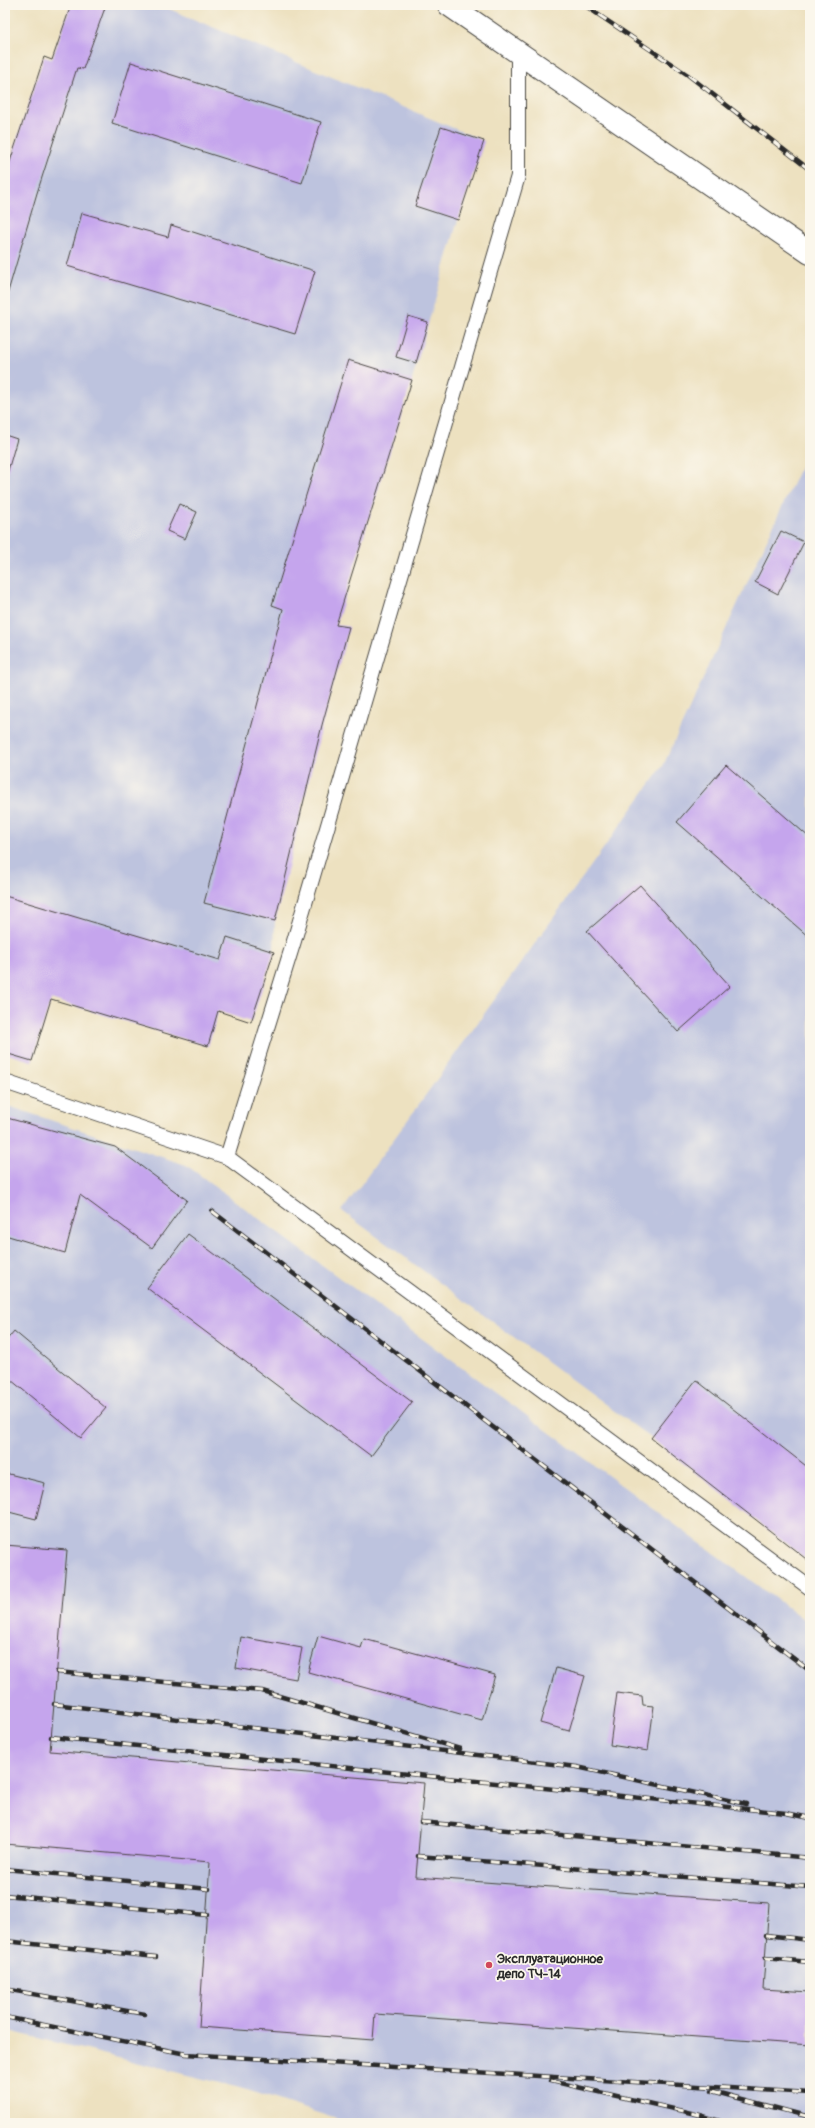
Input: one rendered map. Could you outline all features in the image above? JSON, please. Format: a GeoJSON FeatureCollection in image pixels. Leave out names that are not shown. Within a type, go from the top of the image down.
{"type":"FeatureCollection","features":[{"type":"Feature","properties":{"kind":"street"},"geometry":{"type":"LineString","coordinates":[[449,5],[810,253]]}},
{"type":"Feature","properties":{"kind":"lane"},"geometry":{"type":"LineString","coordinates":[[227,1157],[296,933],[518,176],[518,52]]}},
{"type":"Feature","properties":{"kind":"lane"},"geometry":{"type":"LineString","coordinates":[[5,1082],[227,1157],[810,1588]]}},
{"type":"Feature","properties":{"kind":"shaded area"},"geometry":{"type":"Polygon","coordinates":[[[71,5],[160,5],[484,141],[458,220],[412,380],[336,625],[349,627],[322,725],[275,921],[274,952],[218,1011],[208,1046],[51,999],[32,1061],[5,1053],[5,177],[44,57],[52,59],[71,5]]]}},
{"type":"Feature","properties":{"kind":"shaded area"},"geometry":{"type":"Polygon","coordinates":[[[810,446],[810,1562],[651,1438],[342,1211],[663,766],[810,446]]]}},
{"type":"Feature","properties":{"kind":"shaded area"},"geometry":{"type":"Polygon","coordinates":[[[5,1105],[186,1165],[810,1624],[810,2123],[349,2123],[244,2089],[5,2030],[5,1105]]]}},
{"type":"Feature","properties":{"kind":"building"},"geometry":{"type":"Polygon","coordinates":[[[71,5],[106,5],[83,69],[77,68],[37,193],[5,302],[5,177],[44,57],[52,60],[71,5]]]}},
{"type":"Feature","properties":{"kind":"building"},"geometry":{"type":"Polygon","coordinates":[[[131,62],[321,122],[302,183],[112,123],[131,62]]]}},
{"type":"Feature","properties":{"kind":"building"},"geometry":{"type":"Polygon","coordinates":[[[441,127],[484,141],[458,220],[415,206],[441,127]]]}},
{"type":"Feature","properties":{"kind":"building"},"geometry":{"type":"Polygon","coordinates":[[[82,213],[168,237],[171,225],[315,271],[295,334],[67,266],[82,213]]]}},
{"type":"Feature","properties":{"kind":"building"},"geometry":{"type":"Polygon","coordinates":[[[408,316],[428,322],[416,363],[396,357],[408,316]]]}},
{"type":"Feature","properties":{"kind":"building"},"geometry":{"type":"Polygon","coordinates":[[[348,360],[412,380],[336,625],[349,627],[322,725],[275,921],[204,903],[283,609],[272,605],[348,360]]]}},
{"type":"Feature","properties":{"kind":"building"},"geometry":{"type":"Polygon","coordinates":[[[5,435],[17,439],[5,481],[5,435]]]}},
{"type":"Feature","properties":{"kind":"building"},"geometry":{"type":"Polygon","coordinates":[[[179,504],[197,512],[185,539],[167,531],[179,504]]]}},
{"type":"Feature","properties":{"kind":"building"},"geometry":{"type":"Polygon","coordinates":[[[781,531],[804,542],[778,594],[755,582],[781,531]]]}},
{"type":"Feature","properties":{"kind":"building"},"geometry":{"type":"Polygon","coordinates":[[[726,765],[810,838],[810,938],[677,822],[726,765]]]}},
{"type":"Feature","properties":{"kind":"building"},"geometry":{"type":"Polygon","coordinates":[[[640,885],[730,986],[678,1032],[587,931],[640,885]]]}},
{"type":"Feature","properties":{"kind":"building"},"geometry":{"type":"Polygon","coordinates":[[[5,896],[220,960],[227,937],[274,952],[251,1022],[218,1011],[208,1046],[51,999],[32,1061],[5,1053],[5,896]]]}},
{"type":"Feature","properties":{"kind":"building"},"geometry":{"type":"Polygon","coordinates":[[[7,1118],[115,1147],[187,1200],[152,1248],[80,1195],[65,1253],[5,1235],[5,1126],[7,1118]]]}},
{"type":"Feature","properties":{"kind":"building"},"geometry":{"type":"Polygon","coordinates":[[[188,1234],[412,1402],[371,1456],[147,1288],[188,1234]]]}},
{"type":"Feature","properties":{"kind":"building"},"geometry":{"type":"Polygon","coordinates":[[[14,1331],[106,1408],[81,1438],[5,1375],[5,1342],[14,1331]]]}},
{"type":"Feature","properties":{"kind":"building"},"geometry":{"type":"Polygon","coordinates":[[[696,1380],[810,1469],[810,1562],[651,1438],[696,1380]]]}},
{"type":"Feature","properties":{"kind":"building"},"geometry":{"type":"Polygon","coordinates":[[[5,1473],[45,1483],[36,1519],[5,1511],[5,1473]]]}},
{"type":"Feature","properties":{"kind":"building"},"geometry":{"type":"Polygon","coordinates":[[[5,1545],[67,1550],[50,1751],[424,1783],[416,1877],[769,1903],[763,1989],[810,1992],[810,2045],[375,2014],[373,2040],[199,2027],[210,1862],[5,1844],[5,1545]]]}},
{"type":"Feature","properties":{"kind":"building"},"geometry":{"type":"Polygon","coordinates":[[[318,1636],[361,1648],[364,1639],[495,1675],[482,1720],[308,1672],[318,1636]]]}},
{"type":"Feature","properties":{"kind":"building"},"geometry":{"type":"Polygon","coordinates":[[[241,1637],[302,1648],[296,1679],[236,1668],[241,1637]]]}},
{"type":"Feature","properties":{"kind":"building"},"geometry":{"type":"Polygon","coordinates":[[[556,1668],[585,1676],[569,1731],[540,1723],[556,1668]]]}},
{"type":"Feature","properties":{"kind":"building"},"geometry":{"type":"Polygon","coordinates":[[[617,1693],[642,1696],[643,1705],[654,1706],[648,1751],[610,1745],[617,1693]]]}},
{"type":"Feature","properties":{"kind":"railway"},"geometry":{"type":"LineString","coordinates":[[584,5],[688,75],[810,170]]}},
{"type":"Feature","properties":{"kind":"railway"},"geometry":{"type":"LineString","coordinates":[[212,1211],[810,1671]]}},
{"type":"Feature","properties":{"kind":"railway"},"geometry":{"type":"LineString","coordinates":[[57,1672],[262,1691],[460,1749]]}},
{"type":"Feature","properties":{"kind":"railway"},"geometry":{"type":"LineString","coordinates":[[54,1704],[577,1767],[746,1804]]}},
{"type":"Feature","properties":{"kind":"railway"},"geometry":{"type":"LineString","coordinates":[[51,1737],[786,1813],[810,1818]]}},
{"type":"Feature","properties":{"kind":"railway"},"geometry":{"type":"LineString","coordinates":[[421,1822],[810,1858]]}},
{"type":"Feature","properties":{"kind":"railway"},"geometry":{"type":"LineString","coordinates":[[418,1856],[810,1887]]}},
{"type":"Feature","properties":{"kind":"railway"},"geometry":{"type":"LineString","coordinates":[[5,1869],[209,1889]]}},
{"type":"Feature","properties":{"kind":"railway"},"geometry":{"type":"LineString","coordinates":[[5,1895],[207,1915]]}},
{"type":"Feature","properties":{"kind":"railway"},"geometry":{"type":"LineString","coordinates":[[766,1935],[810,1940]]}},
{"type":"Feature","properties":{"kind":"railway"},"geometry":{"type":"LineString","coordinates":[[5,1941],[156,1957]]}},
{"type":"Feature","properties":{"kind":"railway"},"geometry":{"type":"LineString","coordinates":[[765,1958],[810,1962]]}},
{"type":"Feature","properties":{"kind":"railway"},"geometry":{"type":"LineString","coordinates":[[5,1989],[144,2014]]}},
{"type":"Feature","properties":{"kind":"railway"},"geometry":{"type":"LineString","coordinates":[[5,2017],[186,2054],[810,2093]]}},
{"type":"Feature","properties":{"kind":"railway"},"geometry":{"type":"LineString","coordinates":[[551,2081],[700,2115],[726,2123]]}},
{"type":"Feature","properties":{"kind":"railway"},"geometry":{"type":"LineString","coordinates":[[712,2091],[810,2117]]}},
{"type":"Feature","properties":{"kind":"place","name":"Эксплуатационное депо ТЧ-14"},"geometry":{"type":"Point","coordinates":[489,1965]}}]}
